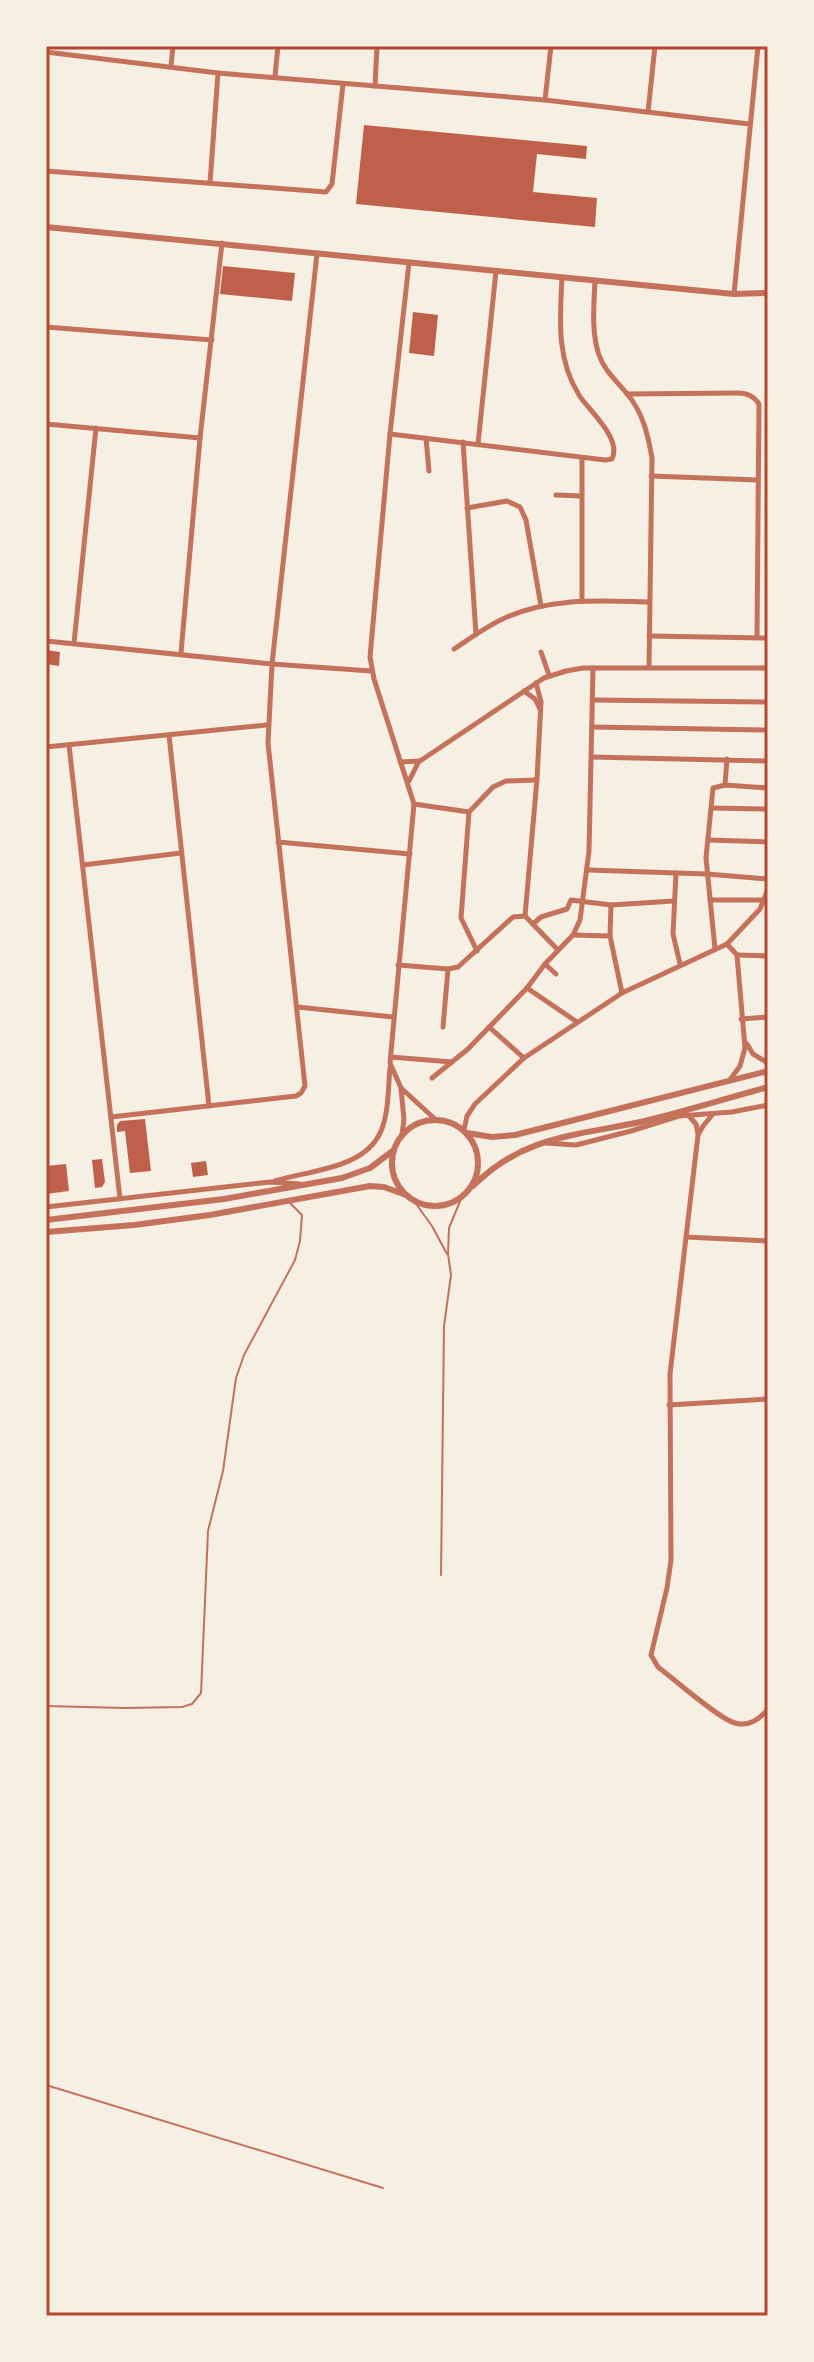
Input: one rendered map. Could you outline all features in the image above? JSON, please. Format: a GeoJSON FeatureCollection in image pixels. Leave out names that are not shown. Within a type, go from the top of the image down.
{"type":"FeatureCollection","features":[{"type":"Feature","properties":{"kind":"street"},"geometry":{"type":"LineString","coordinates":[[171,66],[173,46]]}},
{"type":"Feature","properties":{"kind":"street"},"geometry":{"type":"LineString","coordinates":[[275,76],[278,46]]}},
{"type":"Feature","properties":{"kind":"street"},"geometry":{"type":"LineString","coordinates":[[375,86],[377,46]]}},
{"type":"Feature","properties":{"kind":"street"},"geometry":{"type":"LineString","coordinates":[[545,100],[551,46]]}},
{"type":"Feature","properties":{"kind":"street"},"geometry":{"type":"LineString","coordinates":[[648,112],[655,46]]}},
{"type":"Feature","properties":{"kind":"street"},"geometry":{"type":"LineString","coordinates":[[734,294],[758,46]]}},
{"type":"Feature","properties":{"kind":"street"},"geometry":{"type":"LineString","coordinates":[[46,52],[218,73],[545,100],[749,124]]}},
{"type":"Feature","properties":{"kind":"street"},"geometry":{"type":"LineString","coordinates":[[210,183],[218,73]]}},
{"type":"Feature","properties":{"kind":"street"},"geometry":{"type":"LineString","coordinates":[[46,171],[326,192],[332,184],[343,84]]}},
{"type":"Feature","properties":{"kind":"street"},"geometry":{"type":"LineString","coordinates":[[46,227],[734,294],[768,293]]}},
{"type":"Feature","properties":{"kind":"street"},"geometry":{"type":"LineString","coordinates":[[181,653],[200,438],[222,243]]}},
{"type":"Feature","properties":{"kind":"street"},"geometry":{"type":"LineString","coordinates":[[111,1117],[296,1096],[305,1086],[267,725],[317,254]]}},
{"type":"Feature","properties":{"kind":"street"},"geometry":{"type":"LineString","coordinates":[[46,1207],[270,1182],[352,1161],[375,1143],[382,1130],[414,804],[371,671],[370,657],[409,263]]}},
{"type":"Feature","properties":{"kind":"street"},"geometry":{"type":"LineString","coordinates":[[478,444],[496,271]]}},
{"type":"Feature","properties":{"kind":"street"},"geometry":{"type":"LineString","coordinates":[[390,434],[582,458],[609,460],[614,456],[606,429],[581,399],[565,365],[559,329],[562,277]]}},
{"type":"Feature","properties":{"kind":"street"},"geometry":{"type":"LineString","coordinates":[[595,280],[595,338],[599,354],[606,369],[637,408],[647,432],[652,458],[649,668]]}},
{"type":"Feature","properties":{"kind":"street"},"geometry":{"type":"LineString","coordinates":[[46,327],[212,340]]}},
{"type":"Feature","properties":{"kind":"street"},"geometry":{"type":"LineString","coordinates":[[627,394],[738,393],[756,399],[760,410],[757,637]]}},
{"type":"Feature","properties":{"kind":"street"},"geometry":{"type":"LineString","coordinates":[[46,424],[200,438]]}},
{"type":"Feature","properties":{"kind":"street"},"geometry":{"type":"LineString","coordinates":[[74,643],[96,428]]}},
{"type":"Feature","properties":{"kind":"street"},"geometry":{"type":"LineString","coordinates":[[426,438],[429,471]]}},
{"type":"Feature","properties":{"kind":"street"},"geometry":{"type":"LineString","coordinates":[[463,442],[476,634]]}},
{"type":"Feature","properties":{"kind":"street"},"geometry":{"type":"LineString","coordinates":[[582,458],[582,601]]}},
{"type":"Feature","properties":{"kind":"street"},"geometry":{"type":"LineString","coordinates":[[651,476],[759,480]]}},
{"type":"Feature","properties":{"kind":"street"},"geometry":{"type":"LineString","coordinates":[[556,495],[582,496]]}},
{"type":"Feature","properties":{"kind":"street"},"geometry":{"type":"LineString","coordinates":[[467,508],[507,501],[520,507],[526,520],[541,606]]}},
{"type":"Feature","properties":{"kind":"street"},"geometry":{"type":"LineString","coordinates":[[454,649],[507,617],[541,606],[582,601],[649,602]]}},
{"type":"Feature","properties":{"kind":"street"},"geometry":{"type":"LineString","coordinates":[[758,601],[768,602]]}},
{"type":"Feature","properties":{"kind":"street"},"geometry":{"type":"LineString","coordinates":[[649,636],[768,638]]}},
{"type":"Feature","properties":{"kind":"street"},"geometry":{"type":"LineString","coordinates":[[46,641],[371,671]]}},
{"type":"Feature","properties":{"kind":"street"},"geometry":{"type":"LineString","coordinates":[[541,652],[549,675]]}},
{"type":"Feature","properties":{"kind":"street"},"geometry":{"type":"LineString","coordinates":[[432,1078],[453,1062],[527,988],[573,935],[580,920],[588,870],[593,668]]}},
{"type":"Feature","properties":{"kind":"street"},"geometry":{"type":"LineString","coordinates":[[408,783],[420,761],[549,675],[593,668],[768,668]]}},
{"type":"Feature","properties":{"kind":"street"},"geometry":{"type":"LineString","coordinates":[[525,916],[541,699],[536,683]]}},
{"type":"Feature","properties":{"kind":"street"},"geometry":{"type":"LineString","coordinates":[[524,691],[538,703],[540,714]]}},
{"type":"Feature","properties":{"kind":"street"},"geometry":{"type":"LineString","coordinates":[[593,700],[768,702]]}},
{"type":"Feature","properties":{"kind":"street"},"geometry":{"type":"LineString","coordinates":[[46,747],[267,725]]}},
{"type":"Feature","properties":{"kind":"street"},"geometry":{"type":"LineString","coordinates":[[592,727],[768,730]]}},
{"type":"Feature","properties":{"kind":"street"},"geometry":{"type":"LineString","coordinates":[[169,735],[209,1106]]}},
{"type":"Feature","properties":{"kind":"street"},"geometry":{"type":"LineString","coordinates":[[69,745],[120,1199]]}},
{"type":"Feature","properties":{"kind":"street"},"geometry":{"type":"LineString","coordinates":[[592,757],[768,761]]}},
{"type":"Feature","properties":{"kind":"street"},"geometry":{"type":"LineString","coordinates":[[725,785],[727,759]]}},
{"type":"Feature","properties":{"kind":"street"},"geometry":{"type":"LineString","coordinates":[[400,762],[420,761]]}},
{"type":"Feature","properties":{"kind":"street"},"geometry":{"type":"LineString","coordinates":[[477,951],[461,918],[469,812],[493,787],[506,781],[537,779]]}},
{"type":"Feature","properties":{"kind":"street"},"geometry":{"type":"LineString","coordinates":[[715,949],[706,858],[713,788],[725,785],[768,788]]}},
{"type":"Feature","properties":{"kind":"street"},"geometry":{"type":"LineString","coordinates":[[414,804],[469,812]]}},
{"type":"Feature","properties":{"kind":"street"},"geometry":{"type":"LineString","coordinates":[[712,808],[768,809]]}},
{"type":"Feature","properties":{"kind":"street"},"geometry":{"type":"LineString","coordinates":[[709,840],[768,842]]}},
{"type":"Feature","properties":{"kind":"street"},"geometry":{"type":"LineString","coordinates":[[278,842],[410,854]]}},
{"type":"Feature","properties":{"kind":"street"},"geometry":{"type":"LineString","coordinates":[[83,865],[181,853]]}},
{"type":"Feature","properties":{"kind":"street"},"geometry":{"type":"LineString","coordinates":[[588,870],[768,879]]}},
{"type":"Feature","properties":{"kind":"street"},"geometry":{"type":"LineString","coordinates":[[676,873],[673,934],[680,964]]}},
{"type":"Feature","properties":{"kind":"street"},"geometry":{"type":"LineString","coordinates":[[473,1186],[479,1158],[466,1132],[467,1116],[475,1104],[524,1058],[622,993],[727,944],[760,909],[768,889]]}},
{"type":"Feature","properties":{"kind":"street"},"geometry":{"type":"LineString","coordinates":[[710,900],[763,900]]}},
{"type":"Feature","properties":{"kind":"street"},"geometry":{"type":"LineString","coordinates":[[533,924],[541,917],[568,908],[570,901],[611,905],[674,901]]}},
{"type":"Feature","properties":{"kind":"street"},"geometry":{"type":"LineString","coordinates":[[611,905],[610,936],[622,993]]}},
{"type":"Feature","properties":{"kind":"street"},"geometry":{"type":"LineString","coordinates":[[760,909],[768,908]]}},
{"type":"Feature","properties":{"kind":"street"},"geometry":{"type":"LineString","coordinates":[[398,965],[458,967],[513,917],[525,916],[558,950]]}},
{"type":"Feature","properties":{"kind":"street"},"geometry":{"type":"LineString","coordinates":[[573,935],[610,936]]}},
{"type":"Feature","properties":{"kind":"street"},"geometry":{"type":"LineString","coordinates":[[727,944],[737,955],[745,1039],[744,1058],[727,1083]]}},
{"type":"Feature","properties":{"kind":"street"},"geometry":{"type":"LineString","coordinates":[[737,955],[768,956]]}},
{"type":"Feature","properties":{"kind":"street"},"geometry":{"type":"LineString","coordinates":[[545,964],[556,974]]}},
{"type":"Feature","properties":{"kind":"street"},"geometry":{"type":"LineString","coordinates":[[443,1027],[448,969]]}},
{"type":"Feature","properties":{"kind":"street"},"geometry":{"type":"LineString","coordinates":[[527,988],[577,1022]]}},
{"type":"Feature","properties":{"kind":"street"},"geometry":{"type":"LineString","coordinates":[[297,1007],[393,1017]]}},
{"type":"Feature","properties":{"kind":"street"},"geometry":{"type":"LineString","coordinates":[[741,1019],[768,1017]]}},
{"type":"Feature","properties":{"kind":"street"},"geometry":{"type":"LineString","coordinates":[[489,1027],[524,1058]]}},
{"type":"Feature","properties":{"kind":"street"},"geometry":{"type":"LineString","coordinates":[[745,1039],[753,1054],[768,1063]]}},
{"type":"Feature","properties":{"kind":"street"},"geometry":{"type":"LineString","coordinates":[[390,1060],[453,1062]]}},
{"type":"Feature","properties":{"kind":"street"},"geometry":{"type":"LineString","coordinates":[[390,1060],[401,1088],[402,1135]]}},
{"type":"Feature","properties":{"kind":"street"},"geometry":{"type":"LineString","coordinates":[[768,1071],[515,1135],[492,1137],[466,1132],[453,1124],[424,1121],[402,1135],[394,1150],[393,1174],[398,1186],[414,1201],[425,1206],[450,1204],[461,1199],[504,1159],[541,1142],[649,1120],[768,1087]]}},
{"type":"Feature","properties":{"kind":"street"},"geometry":{"type":"LineString","coordinates":[[401,1088],[436,1120]]}},
{"type":"Feature","properties":{"kind":"street"},"geometry":{"type":"LineString","coordinates":[[541,1142],[576,1145],[688,1115],[738,1112],[768,1105]]}},
{"type":"Feature","properties":{"kind":"street"},"geometry":{"type":"LineString","coordinates":[[698,1135],[713,1114]]}},
{"type":"Feature","properties":{"kind":"street"},"geometry":{"type":"LineString","coordinates":[[688,1115],[696,1124],[698,1135],[670,1374],[671,1560],[651,1655],[658,1667],[729,1720],[751,1723],[768,1709]]}},
{"type":"Feature","properties":{"kind":"street"},"geometry":{"type":"LineString","coordinates":[[46,1220],[224,1199],[309,1185],[356,1174],[370,1168],[394,1150]]}},
{"type":"Feature","properties":{"kind":"street"},"geometry":{"type":"LineString","coordinates":[[270,1182],[309,1185]]}},
{"type":"Feature","properties":{"kind":"street"},"geometry":{"type":"LineString","coordinates":[[46,1232],[134,1225],[289,1202],[370,1186],[384,1187],[406,1195]]}},
{"type":"Feature","properties":{"kind":"street"},"geometry":{"type":"LineString","coordinates":[[686,1237],[768,1241]]}},
{"type":"Feature","properties":{"kind":"street"},"geometry":{"type":"LineString","coordinates":[[669,1405],[768,1399]]}},
{"type":"Feature","properties":{"kind":"lane"},"geometry":{"type":"LineString","coordinates":[[441,1575],[444,1326],[451,1275],[448,1254],[451,1220],[461,1199]]}},
{"type":"Feature","properties":{"kind":"lane"},"geometry":{"type":"LineString","coordinates":[[414,1201],[448,1254]]}},
{"type":"Feature","properties":{"kind":"lane"},"geometry":{"type":"LineString","coordinates":[[46,1706],[182,1707],[192,1704],[201,1693],[208,1531],[223,1471],[240,1362],[292,1268],[298,1251],[302,1215],[289,1202]]}},
{"type":"Feature","properties":{"kind":"lane"},"geometry":{"type":"LineString","coordinates":[[46,2085],[383,2188]]}},
{"type":"Feature","properties":{"kind":"building"},"geometry":{"type":"Polygon","coordinates":[[[364,125],[587,146],[586,159],[537,154],[533,192],[597,198],[595,227],[356,204],[364,125]]]}},
{"type":"Feature","properties":{"kind":"building"},"geometry":{"type":"Polygon","coordinates":[[[223,266],[295,273],[292,301],[220,294],[223,266]]]}},
{"type":"Feature","properties":{"kind":"building"},"geometry":{"type":"Polygon","coordinates":[[[413,312],[438,315],[434,356],[409,353],[413,312]]]}},
{"type":"Feature","properties":{"kind":"building"},"geometry":{"type":"Polygon","coordinates":[[[46,650],[60,652],[59,666],[46,664],[46,650]]]}},
{"type":"Feature","properties":{"kind":"building"},"geometry":{"type":"Polygon","coordinates":[[[145,1119],[151,1171],[130,1173],[125,1131],[117,1132],[117,1125],[120,1121],[145,1119]]]}},
{"type":"Feature","properties":{"kind":"building"},"geometry":{"type":"Polygon","coordinates":[[[102,1159],[105,1182],[102,1187],[95,1188],[92,1160],[102,1159]]]}},
{"type":"Feature","properties":{"kind":"building"},"geometry":{"type":"Polygon","coordinates":[[[206,1161],[208,1175],[193,1177],[191,1163],[206,1161]]]}},
{"type":"Feature","properties":{"kind":"building"},"geometry":{"type":"Polygon","coordinates":[[[66,1164],[69,1191],[46,1194],[46,1166],[66,1164]]]}}]}
